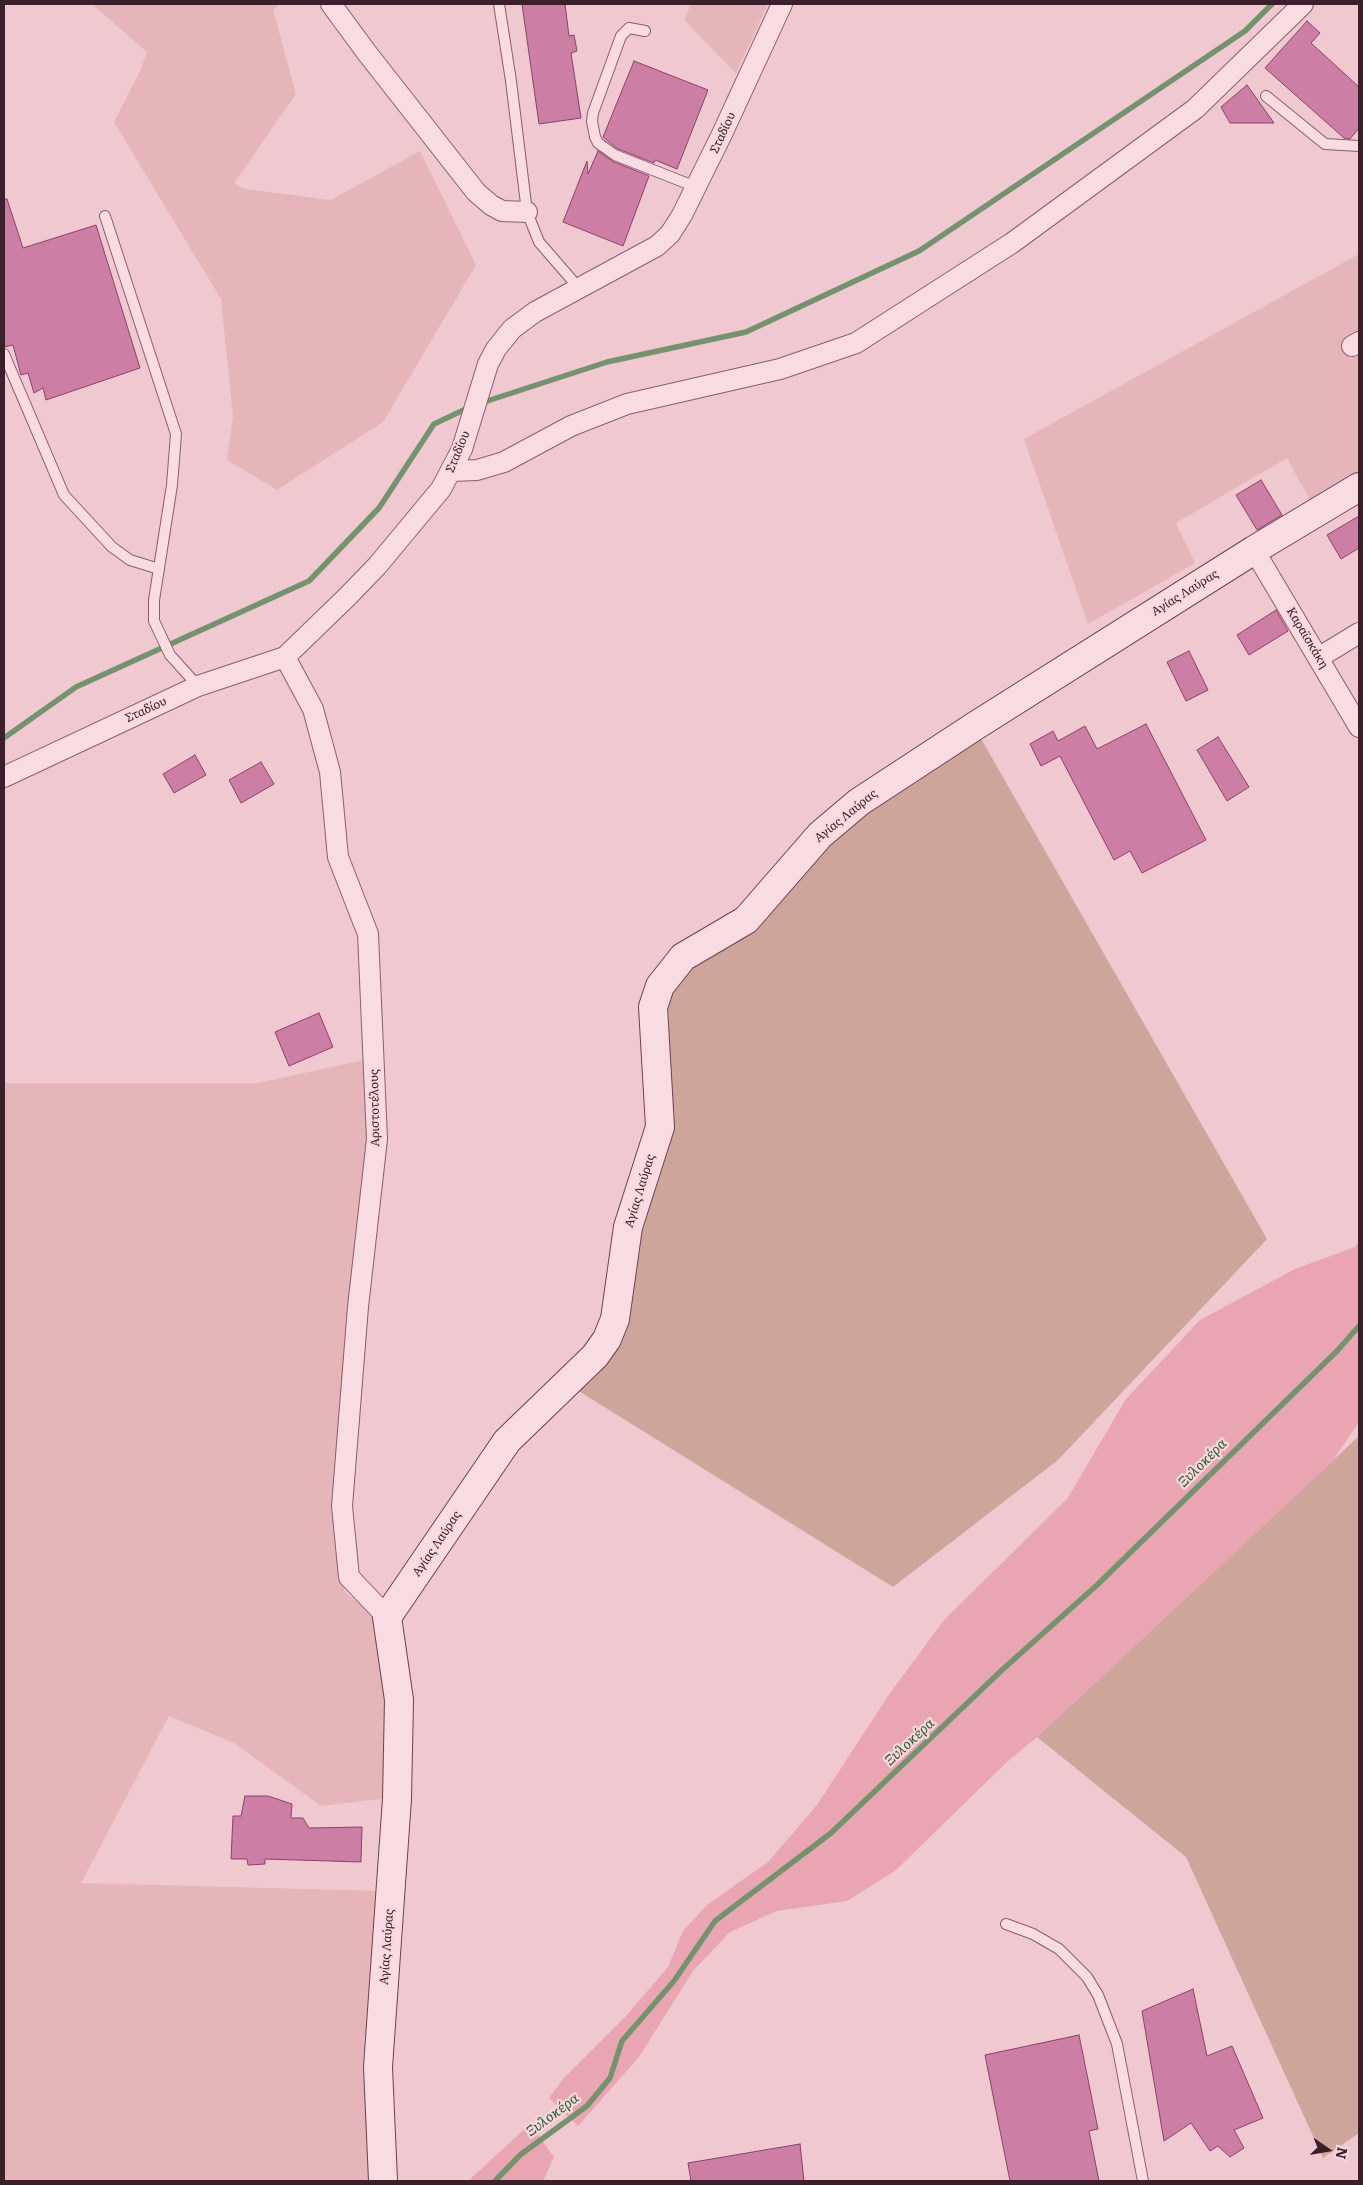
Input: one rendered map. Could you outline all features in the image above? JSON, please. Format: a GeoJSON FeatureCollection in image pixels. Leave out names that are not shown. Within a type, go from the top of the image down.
{"type":"FeatureCollection","features":[{"type":"Feature","properties":{"kind":"street"},"geometry":{"type":"LineString","coordinates":[[331,4],[476,192],[491,205],[502,211],[527,212]]}},
{"type":"Feature","properties":{"kind":"street","name":"Σταδίου"},"geometry":{"type":"LineString","coordinates":[[4,777],[198,686],[285,657],[377,566],[430,505],[452,471],[462,449],[488,364],[496,349],[512,329],[535,312],[664,241],[676,226],[782,4]]}},
{"type":"Feature","properties":{"kind":"street"},"geometry":{"type":"LineString","coordinates":[[452,471],[483,469],[504,462],[571,426],[627,404],[780,370],[856,343],[1012,243],[1195,109],[1303,4]]}},
{"type":"Feature","properties":{"kind":"street","name":"Αγίας Λαύρας"},"geometry":{"type":"LineString","coordinates":[[383,2181],[378,2067],[397,1799],[400,1700],[387,1617],[507,1441],[595,1356],[607,1339],[615,1319],[628,1227],[660,1127],[653,1007],[660,986],[683,957],[746,920],[820,835],[859,802],[975,726],[1254,550],[1359,487]]}},
{"type":"Feature","properties":{"kind":"street","name":"Καραϊσκάκη"},"geometry":{"type":"LineString","coordinates":[[1254,550],[1359,727]]}},
{"type":"Feature","properties":{"kind":"street"},"geometry":{"type":"LineString","coordinates":[[1318,658],[1359,633]]}},
{"type":"Feature","properties":{"kind":"street","name":"Αριστοτέλους"},"geometry":{"type":"LineString","coordinates":[[285,657],[313,709],[330,772],[338,857],[368,934],[377,1139],[358,1307],[342,1506],[350,1577],[387,1617]]}},
{"type":"Feature","properties":{"kind":"lane"},"geometry":{"type":"LineString","coordinates":[[499,4],[511,81],[527,212],[539,242],[578,288]]}},
{"type":"Feature","properties":{"kind":"lane"},"geometry":{"type":"LineString","coordinates":[[645,31],[629,28],[620,36],[593,113],[592,121],[595,136],[598,143],[614,155],[696,187]]}},
{"type":"Feature","properties":{"kind":"lane"},"geometry":{"type":"LineString","coordinates":[[1266,96],[1325,144],[1359,146]]}},
{"type":"Feature","properties":{"kind":"lane"},"geometry":{"type":"LineString","coordinates":[[105,216],[176,434],[172,485],[154,600],[154,621],[170,655],[198,686]]}},
{"type":"Feature","properties":{"kind":"lane"},"geometry":{"type":"LineString","coordinates":[[4,354],[64,495],[112,547],[130,560],[159,569]]}},
{"type":"Feature","properties":{"kind":"lane"},"geometry":{"type":"LineString","coordinates":[[1006,1924],[1033,1934],[1059,1948],[1087,1977],[1098,1994],[1117,2044],[1143,2181]]}},
{"type":"Feature","properties":{"kind":"shaded area"},"geometry":{"type":"Polygon","coordinates":[[[92,4],[280,4],[273,10],[296,94],[234,183],[245,189],[331,200],[420,151],[476,265],[383,422],[277,490],[227,460],[233,416],[221,299],[114,122],[141,69],[147,52],[92,4]]]}},
{"type":"Feature","properties":{"kind":"shaded area"},"geometry":{"type":"Polygon","coordinates":[[[691,4],[768,4],[736,73],[684,20],[691,4]]]}},
{"type":"Feature","properties":{"kind":"shaded area"},"geometry":{"type":"Polygon","coordinates":[[[1359,254],[1359,473],[1311,502],[1287,458],[1176,523],[1195,563],[1088,624],[1024,439],[1359,254]]]}},
{"type":"Feature","properties":{"kind":"shaded area"},"geometry":{"type":"Polygon","coordinates":[[[976,730],[1267,1239],[1058,1460],[893,1587],[574,1388],[618,1341],[662,1016],[669,990],[685,967],[827,845],[976,730]]]}},
{"type":"Feature","properties":{"kind":"shaded area"},"geometry":{"type":"Polygon","coordinates":[[[370,1059],[373,1139],[336,1487],[344,1591],[374,1616],[390,1696],[390,1798],[321,1806],[234,1743],[169,1716],[81,1883],[382,1891],[372,2165],[367,2181],[4,2181],[4,1083],[257,1083],[370,1059]]]}},
{"type":"Feature","properties":{"kind":"shaded area"},"geometry":{"type":"Polygon","coordinates":[[[1359,1436],[1359,2133],[1323,2158],[1186,1857],[1037,1737],[1359,1436]]]}},
{"type":"Feature","properties":{"kind":"sand"},"geometry":{"type":"Polygon","coordinates":[[[1359,1241],[1359,1422],[1331,1463],[1037,1737],[1006,1763],[895,1871],[847,1901],[777,1911],[730,1932],[693,1971],[639,2057],[578,2126],[549,2098],[563,2079],[626,2016],[668,1967],[683,1931],[707,1905],[768,1862],[817,1805],[890,1693],[944,1620],[1067,1499],[1126,1399],[1200,1320],[1295,1269],[1355,1247],[1359,1241]]]}},
{"type":"Feature","properties":{"kind":"sand"},"geometry":{"type":"Polygon","coordinates":[[[530,2124],[554,2157],[543,2181],[468,2181],[530,2124]]]}},
{"type":"Feature","properties":{"kind":"building"},"geometry":{"type":"Polygon","coordinates":[[[522,4],[565,4],[569,36],[574,35],[577,51],[571,53],[581,118],[539,124],[522,4]]]}},
{"type":"Feature","properties":{"kind":"building"},"geometry":{"type":"Polygon","coordinates":[[[1307,21],[1320,33],[1311,43],[1359,87],[1359,128],[1350,139],[1344,138],[1265,68],[1307,21]]]}},
{"type":"Feature","properties":{"kind":"building"},"geometry":{"type":"Polygon","coordinates":[[[634,61],[708,90],[677,169],[655,160],[654,163],[618,149],[603,137],[634,61]]]}},
{"type":"Feature","properties":{"kind":"building"},"geometry":{"type":"Polygon","coordinates":[[[1247,85],[1274,123],[1230,123],[1221,107],[1247,85]]]}},
{"type":"Feature","properties":{"kind":"building"},"geometry":{"type":"Polygon","coordinates":[[[598,151],[612,161],[649,176],[623,246],[563,222],[587,161],[588,174],[598,151]]]}},
{"type":"Feature","properties":{"kind":"building"},"geometry":{"type":"Polygon","coordinates":[[[4,199],[7,199],[23,248],[96,225],[140,368],[46,400],[43,388],[34,393],[28,373],[21,375],[13,345],[4,347],[4,199]]]}},
{"type":"Feature","properties":{"kind":"building"},"geometry":{"type":"Polygon","coordinates":[[[1261,480],[1282,515],[1257,530],[1236,495],[1261,480]]]}},
{"type":"Feature","properties":{"kind":"building"},"geometry":{"type":"Polygon","coordinates":[[[1359,516],[1359,548],[1341,559],[1327,535],[1359,516]]]}},
{"type":"Feature","properties":{"kind":"building"},"geometry":{"type":"Polygon","coordinates":[[[1276,610],[1288,631],[1249,655],[1237,635],[1276,610]]]}},
{"type":"Feature","properties":{"kind":"building"},"geometry":{"type":"Polygon","coordinates":[[[1189,651],[1208,690],[1186,701],[1167,662],[1189,651]]]}},
{"type":"Feature","properties":{"kind":"building"},"geometry":{"type":"Polygon","coordinates":[[[1146,724],[1206,840],[1142,873],[1130,851],[1114,860],[1060,756],[1041,766],[1030,744],[1053,731],[1058,741],[1085,726],[1097,749],[1146,724]]]}},
{"type":"Feature","properties":{"kind":"building"},"geometry":{"type":"Polygon","coordinates":[[[1218,737],[1249,787],[1227,801],[1197,750],[1218,737]]]}},
{"type":"Feature","properties":{"kind":"building"},"geometry":{"type":"Polygon","coordinates":[[[195,755],[206,775],[174,793],[163,774],[195,755]]]}},
{"type":"Feature","properties":{"kind":"building"},"geometry":{"type":"Polygon","coordinates":[[[261,762],[274,784],[241,803],[229,780],[261,762]]]}},
{"type":"Feature","properties":{"kind":"building"},"geometry":{"type":"Polygon","coordinates":[[[319,1013],[333,1047],[289,1066],[275,1032],[319,1013]]]}},
{"type":"Feature","properties":{"kind":"building"},"geometry":{"type":"Polygon","coordinates":[[[245,1796],[268,1796],[292,1804],[291,1818],[303,1818],[309,1828],[362,1827],[361,1862],[265,1859],[265,1864],[248,1865],[247,1859],[231,1859],[233,1816],[241,1816],[245,1796]]]}},
{"type":"Feature","properties":{"kind":"building"},"geometry":{"type":"Polygon","coordinates":[[[1193,1989],[1207,2056],[1232,2046],[1263,2118],[1234,2130],[1244,2148],[1230,2157],[1218,2146],[1210,2151],[1191,2123],[1164,2141],[1142,2011],[1193,1989]]]}},
{"type":"Feature","properties":{"kind":"building"},"geometry":{"type":"Polygon","coordinates":[[[1079,2035],[1098,2129],[1089,2131],[1099,2181],[1010,2181],[985,2055],[1079,2035]]]}},
{"type":"Feature","properties":{"kind":"building"},"geometry":{"type":"Polygon","coordinates":[[[800,2144],[804,2181],[691,2181],[688,2163],[800,2144]]]}},
{"type":"Feature","properties":{"kind":"waterway"},"geometry":{"type":"LineString","coordinates":[[481,403],[607,362],[746,332],[919,251],[1245,31],[1272,4]]}},
{"type":"Feature","properties":{"kind":"waterway"},"geometry":{"type":"LineString","coordinates":[[4,738],[76,687],[309,581],[379,508],[434,424],[470,407]]}},
{"type":"Feature","properties":{"kind":"waterway","name":"Ξυλοκέρα"},"geometry":{"type":"LineString","coordinates":[[495,2181],[520,2155],[587,2106],[610,2078],[622,2041],[674,1981],[715,1921],[831,1833],[1002,1670],[1097,1585],[1337,1351],[1359,1326]]}}]}
